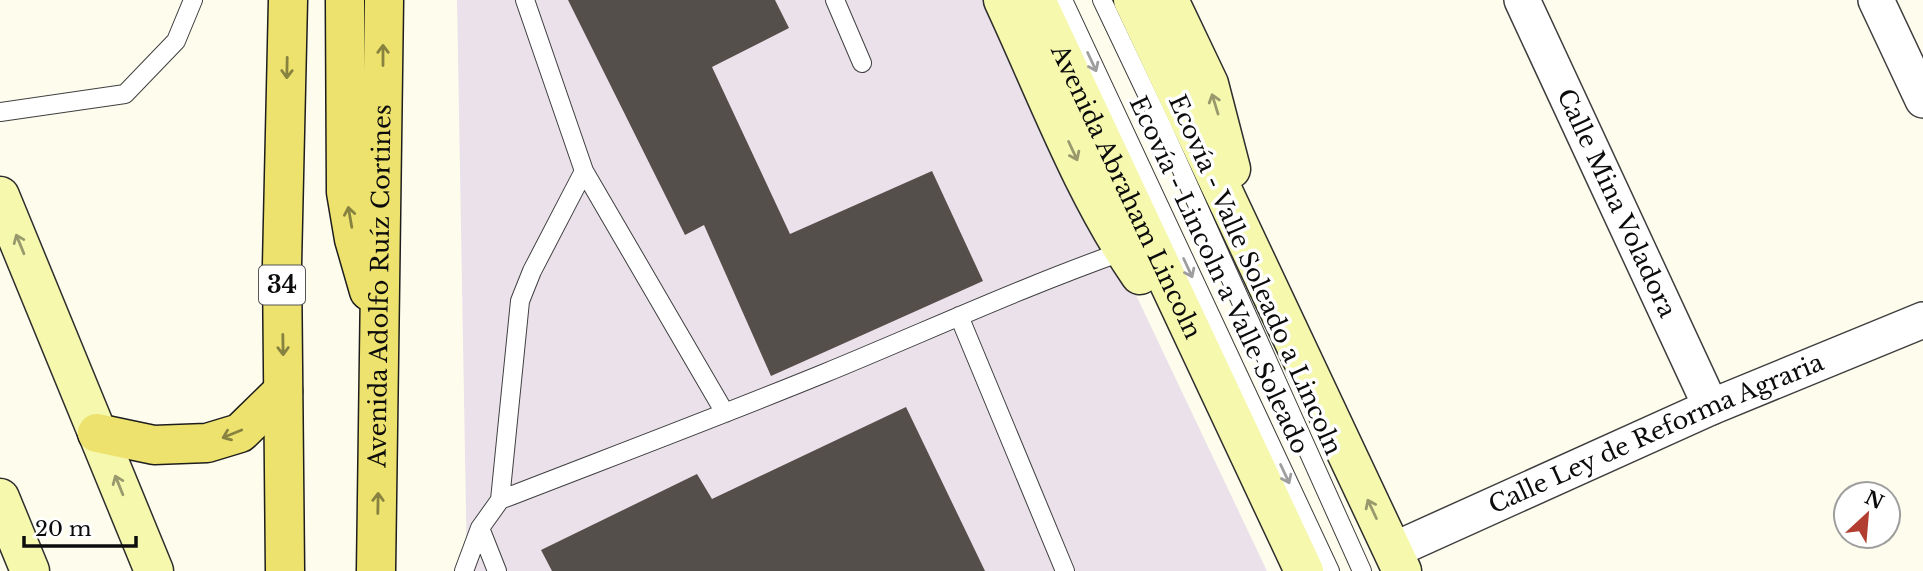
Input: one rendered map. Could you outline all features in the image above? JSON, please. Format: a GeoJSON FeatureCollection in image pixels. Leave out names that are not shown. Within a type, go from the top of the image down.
{"type":"FeatureCollection","features":[{"type":"Feature","properties":{"kind":"main road","name":"34"},"geometry":{"type":"LineString","coordinates":[[285,571],[282,265],[288,0]]}},
{"type":"Feature","properties":{"kind":"main road"},"geometry":{"type":"LineString","coordinates":[[345,0],[346,192],[354,239],[381,330]]}},
{"type":"Feature","properties":{"kind":"main road","name":"Avenida Adolfo Ruíz Cortines"},"geometry":{"type":"LineString","coordinates":[[376,571],[384,0]]}},
{"type":"Feature","properties":{"kind":"main road","name":"Avenida Abraham Lincoln"},"geometry":{"type":"LineString","coordinates":[[1003,0],[1083,172],[1124,251],[1215,383]]}},
{"type":"Feature","properties":{"kind":"main road","name":"Avenida Abraham Lincoln"},"geometry":{"type":"LineString","coordinates":[[1037,0],[1304,571]]}},
{"type":"Feature","properties":{"kind":"main road"},"geometry":{"type":"LineString","coordinates":[[1133,0],[1249,242],[1385,564]]}},
{"type":"Feature","properties":{"kind":"main road"},"geometry":{"type":"LineString","coordinates":[[1169,0],[1209,84],[1249,242]]}},
{"type":"Feature","properties":{"kind":"main road"},"geometry":{"type":"LineString","coordinates":[[0,196],[154,571]]}},
{"type":"Feature","properties":{"kind":"main road"},"geometry":{"type":"LineString","coordinates":[[97,433],[154,445],[207,443],[240,433],[283,391]]}},
{"type":"Feature","properties":{"kind":"main road"},"geometry":{"type":"LineString","coordinates":[[0,498],[30,571]]}},
{"type":"Feature","properties":{"kind":"street","name":"Calle Mina Voladora"},"geometry":{"type":"LineString","coordinates":[[1522,0],[1711,407]]}},
{"type":"Feature","properties":{"kind":"street"},"geometry":{"type":"LineString","coordinates":[[1876,0],[1923,100]]}},
{"type":"Feature","properties":{"kind":"street","name":"Calle Ley de Reforma Agraria"},"geometry":{"type":"LineString","coordinates":[[1385,564],[1711,407],[1923,320]]}},
{"type":"Feature","properties":{"kind":"lane"},"geometry":{"type":"LineString","coordinates":[[0,112],[125,94],[176,41],[192,0]]}},
{"type":"Feature","properties":{"kind":"lane"},"geometry":{"type":"LineString","coordinates":[[525,0],[584,171],[725,413]]}},
{"type":"Feature","properties":{"kind":"lane"},"geometry":{"type":"LineString","coordinates":[[835,0],[862,63]]}},
{"type":"Feature","properties":{"kind":"lane","name":"Ecovía - Lincoln a Valle Soleado"},"geometry":{"type":"LineString","coordinates":[[1063,0],[1330,571]]}},
{"type":"Feature","properties":{"kind":"lane","name":"Ecovía - Valle Soleado a Lincoln"},"geometry":{"type":"LineString","coordinates":[[1102,0],[1162,126],[1385,564]]}},
{"type":"Feature","properties":{"kind":"lane"},"geometry":{"type":"LineString","coordinates":[[464,571],[480,528],[500,500],[520,301],[532,271],[584,171]]}},
{"type":"Feature","properties":{"kind":"lane"},"geometry":{"type":"LineString","coordinates":[[500,500],[725,413],[1045,279],[1124,251]]}},
{"type":"Feature","properties":{"kind":"lane"},"geometry":{"type":"LineString","coordinates":[[959,316],[1065,571]]}},
{"type":"Feature","properties":{"kind":"lane"},"geometry":{"type":"LineString","coordinates":[[480,528],[497,571]]}},
{"type":"Feature","properties":{"kind":"shaded area"},"geometry":{"type":"Polygon","coordinates":[[[457,0],[996,0],[1267,571],[467,571],[457,0]]]}},
{"type":"Feature","properties":{"kind":"building"},"geometry":{"type":"Polygon","coordinates":[[[568,0],[775,0],[789,28],[712,67],[790,234],[932,171],[983,281],[771,376],[704,225],[685,235],[568,0]]]}},
{"type":"Feature","properties":{"kind":"building"},"geometry":{"type":"Polygon","coordinates":[[[906,407],[985,571],[552,571],[541,550],[697,474],[712,499],[906,407]]]}}]}
